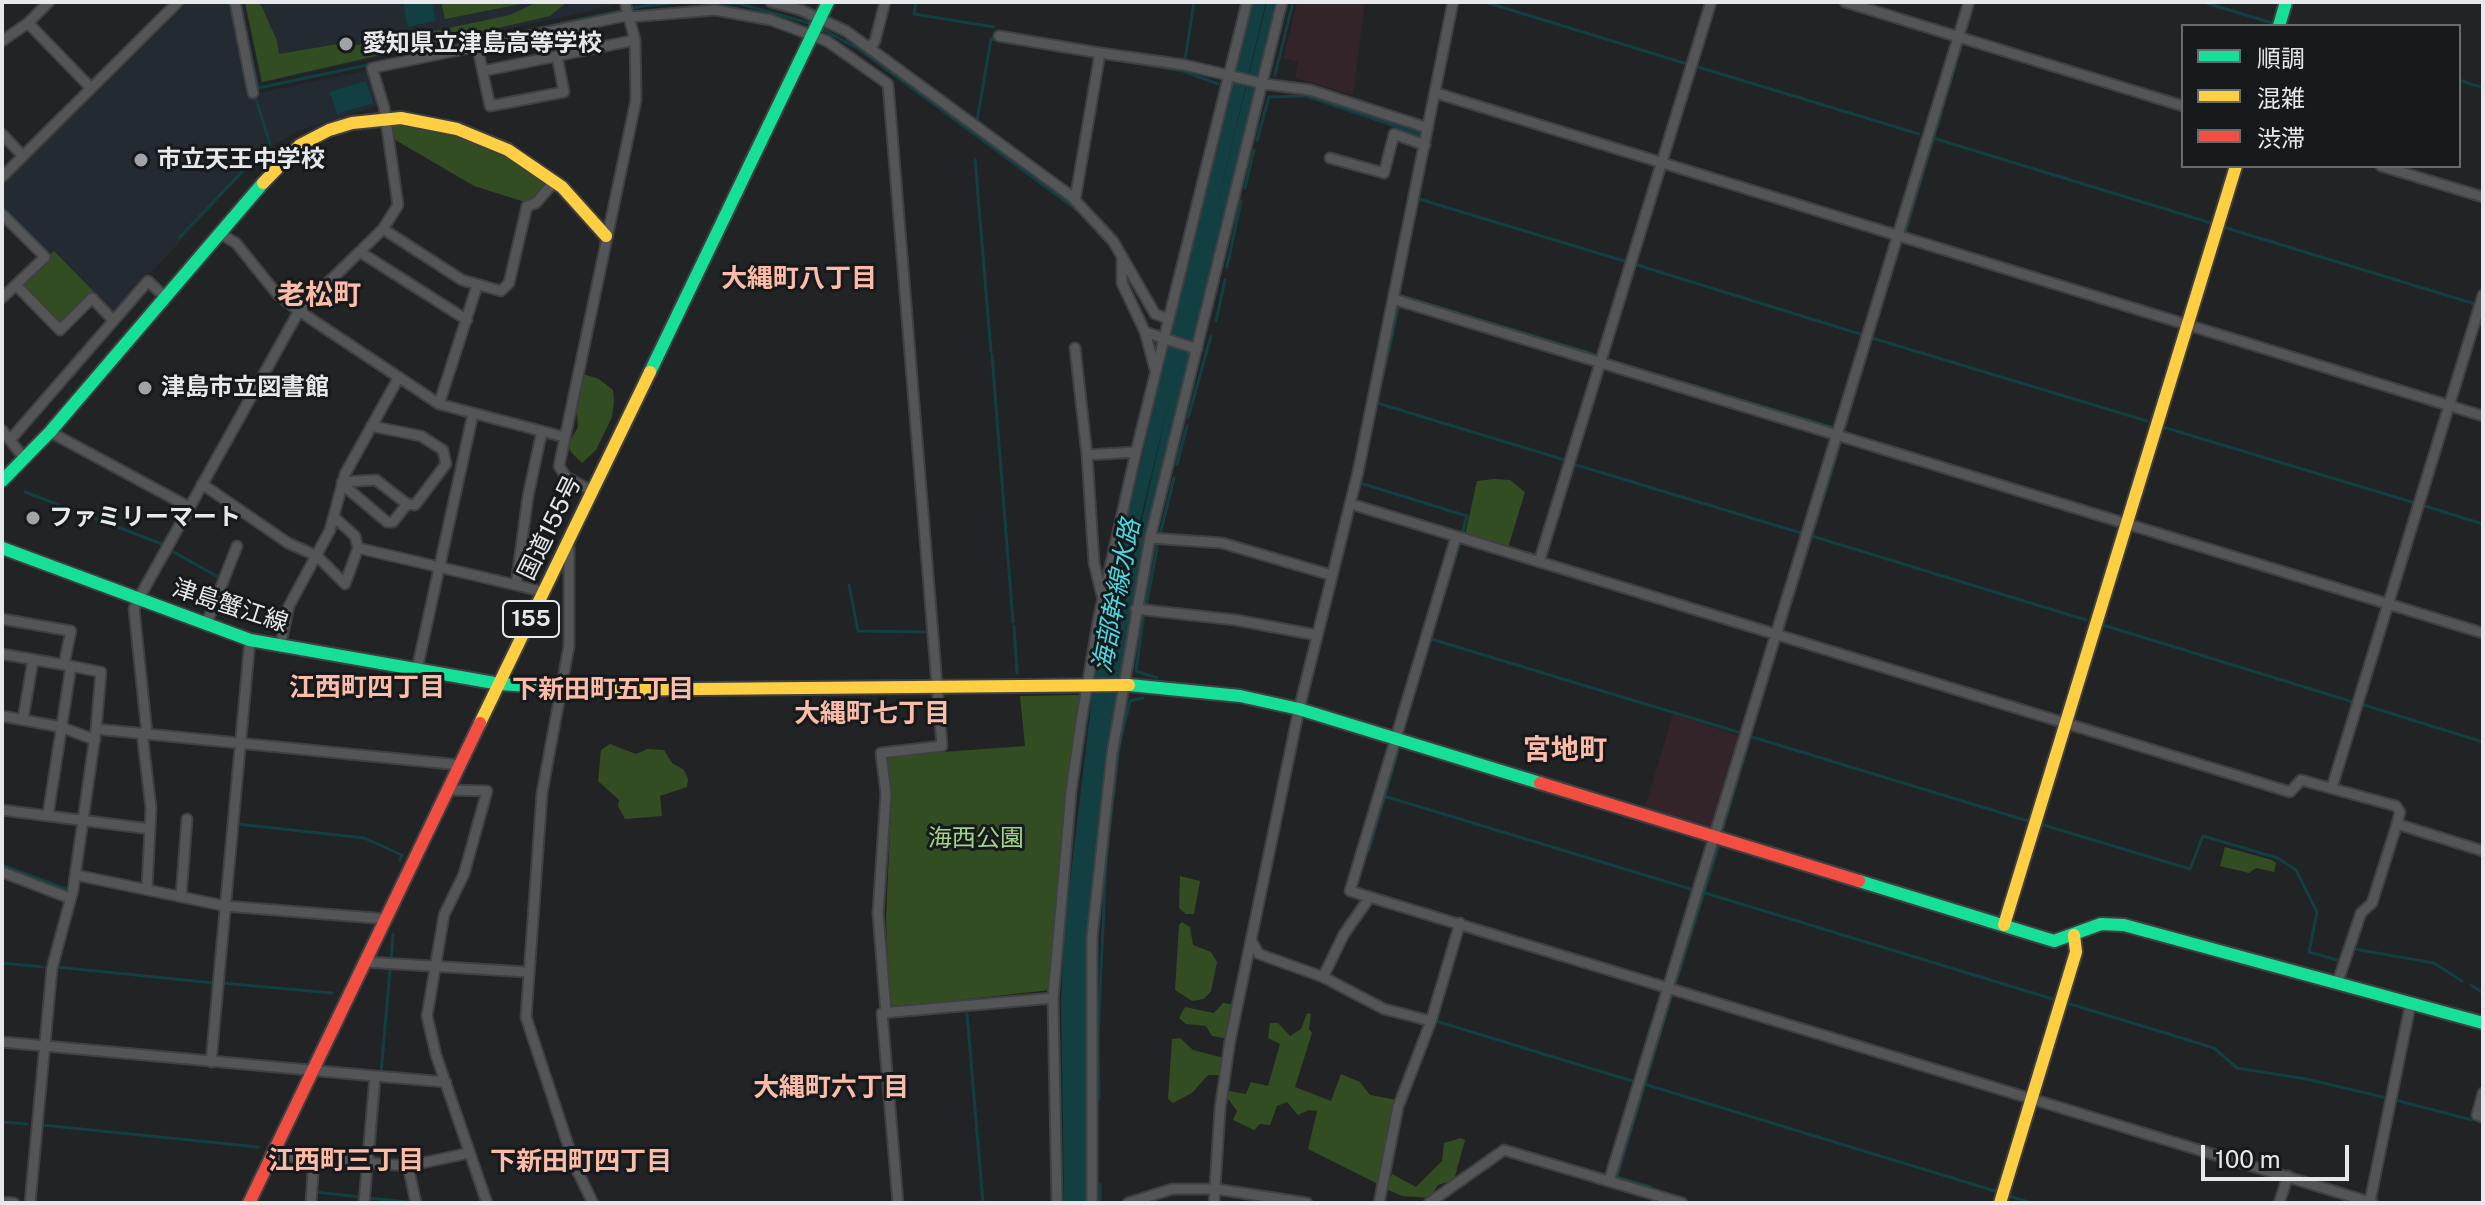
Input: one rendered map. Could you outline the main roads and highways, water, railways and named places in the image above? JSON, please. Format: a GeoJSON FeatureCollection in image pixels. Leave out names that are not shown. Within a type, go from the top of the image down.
{"type":"FeatureCollection","features":[{"type":"Feature","properties":{"kind":"main road","name":"国道155号"},"geometry":{"type":"LineString","coordinates":[[249,1203],[828,2]]}},
{"type":"Feature","properties":{"kind":"main road"},"geometry":{"type":"LineString","coordinates":[[2280,24],[2286,2]]}},
{"type":"Feature","properties":{"kind":"main road"},"geometry":{"type":"LineString","coordinates":[[2,481],[50,432],[219,233],[300,145],[352,123],[401,118],[457,129],[508,150],[554,182],[606,236]]}},
{"type":"Feature","properties":{"kind":"main road"},"geometry":{"type":"LineString","coordinates":[[2004,925],[2235,168]]}},
{"type":"Feature","properties":{"kind":"main road","name":"津島蟹江線"},"geometry":{"type":"LineString","coordinates":[[2,548],[250,640],[500,684],[559,690],[1122,685],[1240,696],[1299,709],[2054,941],[2101,924],[2124,925],[2483,1023]]}},
{"type":"Feature","properties":{"kind":"main road"},"geometry":{"type":"LineString","coordinates":[[2000,1203],[2076,952],[2074,935]]}},
{"type":"Feature","properties":{"kind":"water"},"geometry":{"type":"Polygon","coordinates":[[[403,2],[432,2],[436,21],[408,27],[403,2]]]}},
{"type":"Feature","properties":{"kind":"water","name":"海部幹線水路"},"geometry":{"type":"Polygon","coordinates":[[[1251,2],[1266,2],[1214,218],[1267,2],[1277,2],[1141,564],[1117,690],[1089,932],[1086,1007],[1089,1203],[1064,1203],[1061,998],[1065,923],[1093,689],[1117,560],[1251,2]],[[1170,397],[1130,563],[1104,709],[1132,564],[1170,397]]]}},
{"type":"Feature","properties":{"kind":"water"},"geometry":{"type":"Polygon","coordinates":[[[366,81],[373,103],[337,114],[330,92],[366,81]]]}},
{"type":"Feature","properties":{"kind":"waterway"},"geometry":{"type":"LineString","coordinates":[[383,61],[643,6],[681,2]]}},
{"type":"Feature","properties":{"kind":"waterway"},"geometry":{"type":"LineString","coordinates":[[712,2],[740,4],[809,23]]}},
{"type":"Feature","properties":{"kind":"waterway"},"geometry":{"type":"LineString","coordinates":[[916,2],[914,14],[994,27]]}},
{"type":"Feature","properties":{"kind":"waterway"},"geometry":{"type":"LineString","coordinates":[[1185,60],[1194,2]]}},
{"type":"Feature","properties":{"kind":"waterway"},"geometry":{"type":"LineString","coordinates":[[1275,75],[1293,2]]}},
{"type":"Feature","properties":{"kind":"waterway"},"geometry":{"type":"LineString","coordinates":[[1485,2],[1684,63]]}},
{"type":"Feature","properties":{"kind":"waterway"},"geometry":{"type":"LineString","coordinates":[[2203,2],[2272,23]]}},
{"type":"Feature","properties":{"kind":"waterway"},"geometry":{"type":"LineString","coordinates":[[243,17],[258,88],[372,64]]}},
{"type":"Feature","properties":{"kind":"waterway"},"geometry":{"type":"LineString","coordinates":[[820,28],[859,49],[1081,213]]}},
{"type":"Feature","properties":{"kind":"waterway"},"geometry":{"type":"LineString","coordinates":[[977,121],[991,39],[1065,52]]}},
{"type":"Feature","properties":{"kind":"waterway"},"geometry":{"type":"LineString","coordinates":[[1906,230],[1962,43]]}},
{"type":"Feature","properties":{"kind":"waterway"},"geometry":{"type":"LineString","coordinates":[[1129,62],[1183,71],[1218,84]]}},
{"type":"Feature","properties":{"kind":"waterway"},"geometry":{"type":"LineString","coordinates":[[1698,67],[1919,134]]}},
{"type":"Feature","properties":{"kind":"waterway"},"geometry":{"type":"LineString","coordinates":[[2461,81],[2483,88]]}},
{"type":"Feature","properties":{"kind":"waterway"},"geometry":{"type":"LineString","coordinates":[[255,96],[270,144],[261,152]]}},
{"type":"Feature","properties":{"kind":"waterway"},"geometry":{"type":"LineString","coordinates":[[1257,140],[1269,97],[1306,96],[1422,135]]}},
{"type":"Feature","properties":{"kind":"waterway"},"geometry":{"type":"LineString","coordinates":[[1429,138],[1399,295],[1593,354]]}},
{"type":"Feature","properties":{"kind":"waterway"},"geometry":{"type":"LineString","coordinates":[[1933,138],[2211,223]]}},
{"type":"Feature","properties":{"kind":"waterway"},"geometry":{"type":"LineString","coordinates":[[1245,188],[1254,150]]}},
{"type":"Feature","properties":{"kind":"waterway"},"geometry":{"type":"LineString","coordinates":[[179,238],[255,158]]}},
{"type":"Feature","properties":{"kind":"waterway"},"geometry":{"type":"LineString","coordinates":[[975,159],[991,352]]}},
{"type":"Feature","properties":{"kind":"waterway"},"geometry":{"type":"LineString","coordinates":[[1419,199],[1624,261]]}},
{"type":"Feature","properties":{"kind":"waterway"},"geometry":{"type":"LineString","coordinates":[[1227,267],[1241,201]]}},
{"type":"Feature","properties":{"kind":"waterway"},"geometry":{"type":"LineString","coordinates":[[2223,227],[2475,304]]}},
{"type":"Feature","properties":{"kind":"waterway"},"geometry":{"type":"LineString","coordinates":[[1845,427],[1900,244]]}},
{"type":"Feature","properties":{"kind":"waterway"},"geometry":{"type":"LineString","coordinates":[[1637,265],[1860,334]]}},
{"type":"Feature","properties":{"kind":"waterway"},"geometry":{"type":"LineString","coordinates":[[1216,321],[1225,280]]}},
{"type":"Feature","properties":{"kind":"waterway"},"geometry":{"type":"LineString","coordinates":[[1399,305],[1377,403],[1565,460]]}},
{"type":"Feature","properties":{"kind":"waterway"},"geometry":{"type":"LineString","coordinates":[[1188,418],[1211,336]]}},
{"type":"Feature","properties":{"kind":"waterway"},"geometry":{"type":"LineString","coordinates":[[1872,338],[2147,421]]}},
{"type":"Feature","properties":{"kind":"waterway"},"geometry":{"type":"LineString","coordinates":[[992,355],[1013,622]]}},
{"type":"Feature","properties":{"kind":"waterway"},"geometry":{"type":"LineString","coordinates":[[1609,360],[1831,427]]}},
{"type":"Feature","properties":{"kind":"waterway"},"geometry":{"type":"LineString","coordinates":[[1375,413],[1377,403]]}},
{"type":"Feature","properties":{"kind":"waterway"},"geometry":{"type":"LineString","coordinates":[[1364,463],[1373,421]]}},
{"type":"Feature","properties":{"kind":"waterway"},"geometry":{"type":"LineString","coordinates":[[1177,464],[1187,426]]}},
{"type":"Feature","properties":{"kind":"waterway"},"geometry":{"type":"LineString","coordinates":[[2163,427],[2415,503]]}},
{"type":"Feature","properties":{"kind":"waterway"},"geometry":{"type":"LineString","coordinates":[[1783,629],[1840,444]]}},
{"type":"Feature","properties":{"kind":"waterway"},"geometry":{"type":"LineString","coordinates":[[1573,464],[1801,533]]}},
{"type":"Feature","properties":{"kind":"waterway"},"geometry":{"type":"LineString","coordinates":[[1362,474],[1360,483],[1467,516],[1462,534]]}},
{"type":"Feature","properties":{"kind":"waterway"},"geometry":{"type":"LineString","coordinates":[[1160,535],[1174,478]]}},
{"type":"Feature","properties":{"kind":"waterway"},"geometry":{"type":"LineString","coordinates":[[25,492],[162,544]]}},
{"type":"Feature","properties":{"kind":"waterway"},"geometry":{"type":"LineString","coordinates":[[2425,506],[2483,524]]}},
{"type":"Feature","properties":{"kind":"waterway"},"geometry":{"type":"LineString","coordinates":[[1812,536],[2086,620]]}},
{"type":"Feature","properties":{"kind":"waterway"},"geometry":{"type":"LineString","coordinates":[[1416,687],[1460,542]]}},
{"type":"Feature","properties":{"kind":"waterway"},"geometry":{"type":"LineString","coordinates":[[1146,607],[1158,543]]}},
{"type":"Feature","properties":{"kind":"waterway"},"geometry":{"type":"LineString","coordinates":[[170,550],[220,578]]}},
{"type":"Feature","properties":{"kind":"waterway"},"geometry":{"type":"LineString","coordinates":[[849,585],[858,631],[927,632]]}},
{"type":"Feature","properties":{"kind":"waterway"},"geometry":{"type":"LineString","coordinates":[[1144,613],[1136,671],[1157,678]]}},
{"type":"Feature","properties":{"kind":"waterway"},"geometry":{"type":"LineString","coordinates":[[2103,625],[2353,702]]}},
{"type":"Feature","properties":{"kind":"waterway"},"geometry":{"type":"LineString","coordinates":[[1014,627],[1017,673]]}},
{"type":"Feature","properties":{"kind":"waterway"},"geometry":{"type":"LineString","coordinates":[[1431,639],[1741,733]]}},
{"type":"Feature","properties":{"kind":"waterway"},"geometry":{"type":"LineString","coordinates":[[1722,831],[1778,645]]}},
{"type":"Feature","properties":{"kind":"waterway"},"geometry":{"type":"LineString","coordinates":[[1407,717],[1414,693]]}},
{"type":"Feature","properties":{"kind":"waterway"},"geometry":{"type":"LineString","coordinates":[[1099,1099],[1098,1038],[1106,860],[1119,747],[1130,701],[1143,698]]}},
{"type":"Feature","properties":{"kind":"waterway"},"geometry":{"type":"LineString","coordinates":[[2364,705],[2483,742]]}},
{"type":"Feature","properties":{"kind":"waterway"},"geometry":{"type":"LineString","coordinates":[[1402,733],[1405,722]]}},
{"type":"Feature","properties":{"kind":"waterway"},"geometry":{"type":"LineString","coordinates":[[1749,736],[2028,821]]}},
{"type":"Feature","properties":{"kind":"waterway"},"geometry":{"type":"LineString","coordinates":[[1369,850],[1398,751]]}},
{"type":"Feature","properties":{"kind":"waterway"},"geometry":{"type":"LineString","coordinates":[[1384,796],[1694,890]]}},
{"type":"Feature","properties":{"kind":"waterway"},"geometry":{"type":"LineString","coordinates":[[237,824],[364,838],[402,855],[400,860]]}},
{"type":"Feature","properties":{"kind":"waterway"},"geometry":{"type":"LineString","coordinates":[[2040,824],[2190,869],[2203,836],[2278,858],[2296,870],[2317,912],[2309,952],[2341,961]]}},
{"type":"Feature","properties":{"kind":"waterway"},"geometry":{"type":"LineString","coordinates":[[1676,982],[1718,848]]}},
{"type":"Feature","properties":{"kind":"waterway"},"geometry":{"type":"LineString","coordinates":[[2,865],[66,889]]}},
{"type":"Feature","properties":{"kind":"waterway"},"geometry":{"type":"LineString","coordinates":[[1702,892],[2056,1000]]}},
{"type":"Feature","properties":{"kind":"waterway"},"geometry":{"type":"LineString","coordinates":[[391,960],[393,934]]}},
{"type":"Feature","properties":{"kind":"waterway"},"geometry":{"type":"LineString","coordinates":[[2349,964],[2354,949],[2434,963],[2462,981]]}},
{"type":"Feature","properties":{"kind":"waterway"},"geometry":{"type":"LineString","coordinates":[[2,963],[43,967]]}},
{"type":"Feature","properties":{"kind":"waterway"},"geometry":{"type":"LineString","coordinates":[[57,967],[214,983]]}},
{"type":"Feature","properties":{"kind":"waterway"},"geometry":{"type":"LineString","coordinates":[[381,1073],[390,970]]}},
{"type":"Feature","properties":{"kind":"waterway"},"geometry":{"type":"LineString","coordinates":[[222,983],[332,993]]}},
{"type":"Feature","properties":{"kind":"waterway"},"geometry":{"type":"LineString","coordinates":[[2471,985],[2483,993]]}},
{"type":"Feature","properties":{"kind":"waterway"},"geometry":{"type":"LineString","coordinates":[[1651,1187],[1617,1177],[1672,994]]}},
{"type":"Feature","properties":{"kind":"waterway"},"geometry":{"type":"LineString","coordinates":[[2067,1003],[2214,1048],[2237,1068],[2306,1079],[2383,1097]]}},
{"type":"Feature","properties":{"kind":"waterway"},"geometry":{"type":"LineString","coordinates":[[967,1014],[983,1203]]}},
{"type":"Feature","properties":{"kind":"waterway"},"geometry":{"type":"LineString","coordinates":[[1436,1021],[1632,1081]]}},
{"type":"Feature","properties":{"kind":"waterway"},"geometry":{"type":"LineString","coordinates":[[374,1152],[380,1081]]}},
{"type":"Feature","properties":{"kind":"waterway"},"geometry":{"type":"LineString","coordinates":[[1644,1084],[1995,1191]]}},
{"type":"Feature","properties":{"kind":"waterway"},"geometry":{"type":"LineString","coordinates":[[2395,1100],[2472,1120]]}},
{"type":"Feature","properties":{"kind":"waterway"},"geometry":{"type":"LineString","coordinates":[[2,1122],[27,1124]]}},
{"type":"Feature","properties":{"kind":"waterway"},"geometry":{"type":"LineString","coordinates":[[42,1125],[258,1147]]}},
{"type":"Feature","properties":{"kind":"waterway"},"geometry":{"type":"LineString","coordinates":[[1100,1184],[1100,1201]]}},
{"type":"Feature","properties":{"kind":"waterway"},"geometry":{"type":"LineString","coordinates":[[315,1192],[361,1197]]}},
{"type":"Feature","properties":{"kind":"waterway"},"geometry":{"type":"LineString","coordinates":[[2009,1196],[2032,1203]]}},
{"type":"Feature","properties":{"kind":"waterway"},"geometry":{"type":"LineString","coordinates":[[368,1198],[408,1202]]}},
{"type":"Feature","properties":{"kind":"place","name":"愛知県立津島高等学校"},"geometry":{"type":"Point","coordinates":[346,44]}},
{"type":"Feature","properties":{"kind":"place","name":"市立天王中学校"},"geometry":{"type":"Point","coordinates":[141,160]}},
{"type":"Feature","properties":{"kind":"place","name":"津島市立図書館"},"geometry":{"type":"Point","coordinates":[145,388]}},
{"type":"Feature","properties":{"kind":"place","name":"ファミリーマート"},"geometry":{"type":"Point","coordinates":[33,518]}},
{"type":"Feature","properties":{"kind":"district","name":"大縄町八丁目"},"geometry":{"type":"Point","coordinates":[799,279]}},
{"type":"Feature","properties":{"kind":"district","name":"老松町"},"geometry":{"type":"Point","coordinates":[319,295]}},
{"type":"Feature","properties":{"kind":"district","name":"江西町四丁目"},"geometry":{"type":"Point","coordinates":[367,688]}},
{"type":"Feature","properties":{"kind":"district","name":"下新田町五丁目"},"geometry":{"type":"Point","coordinates":[603,690]}},
{"type":"Feature","properties":{"kind":"district","name":"大縄町七丁目"},"geometry":{"type":"Point","coordinates":[872,714]}},
{"type":"Feature","properties":{"kind":"district","name":"宮地町"},"geometry":{"type":"Point","coordinates":[1565,750]}},
{"type":"Feature","properties":{"kind":"district","name":"大縄町六丁目"},"geometry":{"type":"Point","coordinates":[831,1088]}},
{"type":"Feature","properties":{"kind":"district","name":"江西町三丁目"},"geometry":{"type":"Point","coordinates":[346,1161]}},
{"type":"Feature","properties":{"kind":"district","name":"下新田町四丁目"},"geometry":{"type":"Point","coordinates":[581,1162]}},
{"type":"Feature","properties":{"kind":"park label","name":"海西公園"},"geometry":{"type":"Point","coordinates":[976,839]}}]}
